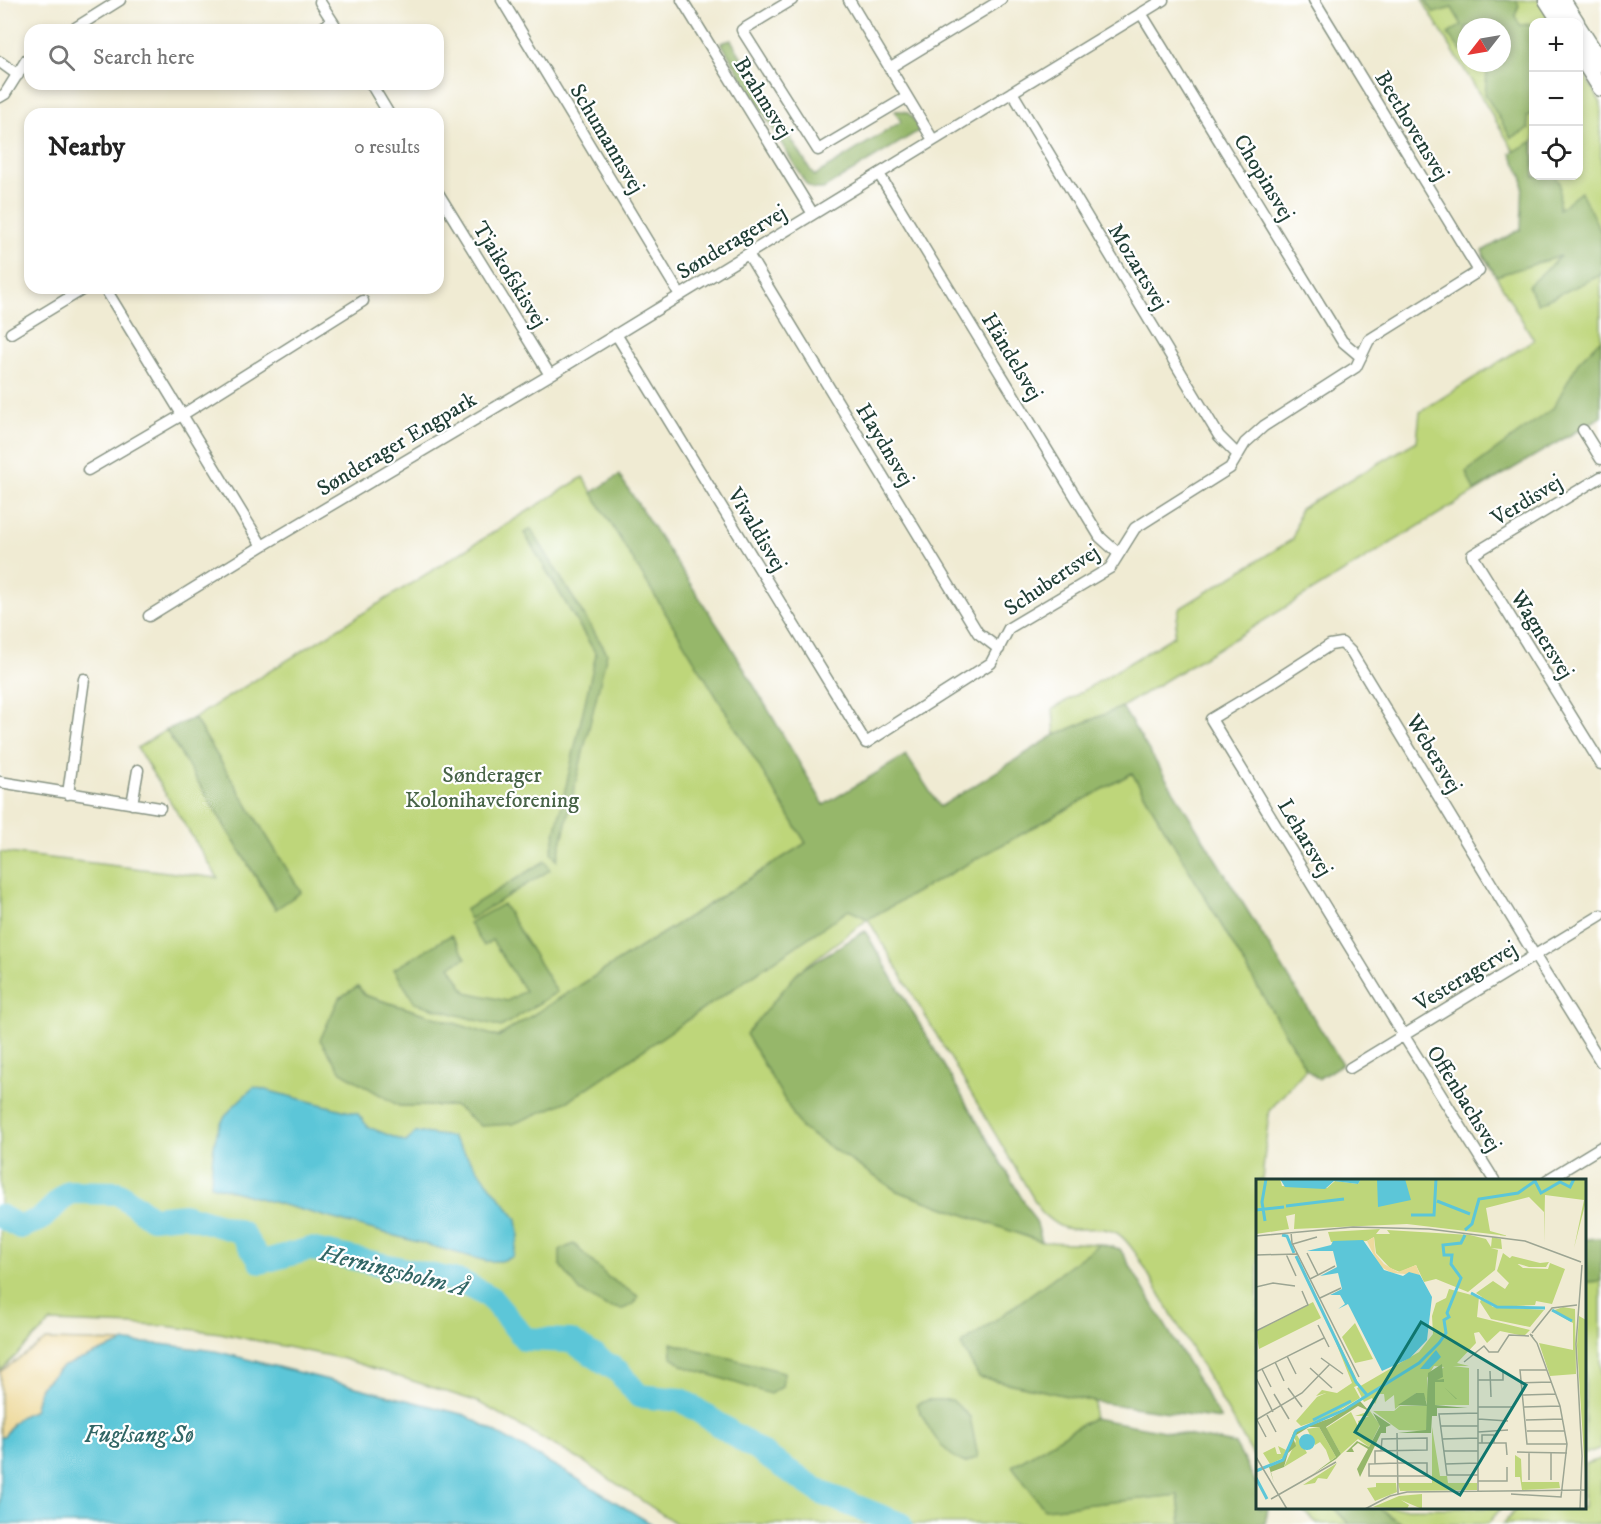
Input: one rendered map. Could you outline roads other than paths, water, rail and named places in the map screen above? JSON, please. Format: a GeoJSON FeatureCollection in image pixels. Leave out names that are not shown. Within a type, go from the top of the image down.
{"type":"FeatureCollection","features":[{"type":"Feature","properties":{"kind":"street"},"geometry":{"type":"LineString","coordinates":[[82,24],[120,0]]}},
{"type":"Feature","properties":{"kind":"street","name":"Schumannsvej"},"geometry":{"type":"LineString","coordinates":[[502,0],[680,295]]}},
{"type":"Feature","properties":{"kind":"street","name":"Brahmsvej"},"geometry":{"type":"LineString","coordinates":[[682,0],[813,214]]}},
{"type":"Feature","properties":{"kind":"street"},"geometry":{"type":"LineString","coordinates":[[792,0],[742,30],[818,150],[907,97]]}},
{"type":"Feature","properties":{"kind":"street"},"geometry":{"type":"LineString","coordinates":[[849,0],[933,140]]}},
{"type":"Feature","properties":{"kind":"street"},"geometry":{"type":"LineString","coordinates":[[889,68],[1001,0]]}},
{"type":"Feature","properties":{"kind":"street","name":"Sønderagervej"},"geometry":{"type":"LineString","coordinates":[[550,375],[1163,0]]}},
{"type":"Feature","properties":{"kind":"street","name":"Beethovensvej"},"geometry":{"type":"LineString","coordinates":[[1314,0],[1479,271]]}},
{"type":"Feature","properties":{"kind":"street"},"geometry":{"type":"LineString","coordinates":[[1547,0],[1558,18]]}},
{"type":"Feature","properties":{"kind":"street"},"geometry":{"type":"LineString","coordinates":[[1562,0],[1573,18]]}},
{"type":"Feature","properties":{"kind":"street"},"geometry":{"type":"LineString","coordinates":[[320,2],[334,24]]}},
{"type":"Feature","properties":{"kind":"street","name":"Chopinsvej"},"geometry":{"type":"LineString","coordinates":[[1141,13],[1342,341],[1361,357]]}},
{"type":"Feature","properties":{"kind":"street"},"geometry":{"type":"LineString","coordinates":[[1583,35],[1601,63]]}},
{"type":"Feature","properties":{"kind":"street"},"geometry":{"type":"LineString","coordinates":[[1583,60],[1601,88]]}},
{"type":"Feature","properties":{"kind":"street"},"geometry":{"type":"LineString","coordinates":[[0,62],[18,75]]}},
{"type":"Feature","properties":{"kind":"street"},"geometry":{"type":"LineString","coordinates":[[0,97],[5,94],[24,64]]}},
{"type":"Feature","properties":{"kind":"street"},"geometry":{"type":"LineString","coordinates":[[375,90],[385,108]]}},
{"type":"Feature","properties":{"kind":"street","name":"Mozartsvej"},"geometry":{"type":"LineString","coordinates":[[1012,92],[1219,436],[1238,455]]}},
{"type":"Feature","properties":{"kind":"street","name":"Händelsvej"},"geometry":{"type":"LineString","coordinates":[[879,174],[1100,537],[1119,554]]}},
{"type":"Feature","properties":{"kind":"street","name":"Tjaikofskisvej"},"geometry":{"type":"LineString","coordinates":[[444,203],[550,375]]}},
{"type":"Feature","properties":{"kind":"street","name":"Haydnsvej"},"geometry":{"type":"LineString","coordinates":[[748,254],[978,633],[999,649]]}},
{"type":"Feature","properties":{"kind":"street","name":"Schubertsvej"},"geometry":{"type":"LineString","coordinates":[[866,743],[991,663],[1009,628],[1110,568],[1135,528],[1230,468],[1245,443],[1264,426],[1356,367],[1369,340],[1479,271]]}},
{"type":"Feature","properties":{"kind":"street"},"geometry":{"type":"LineString","coordinates":[[10,333],[76,294]]}},
{"type":"Feature","properties":{"kind":"street"},"geometry":{"type":"LineString","coordinates":[[109,294],[262,546]]}},
{"type":"Feature","properties":{"kind":"street"},"geometry":{"type":"LineString","coordinates":[[88,470],[182,415],[363,301]]}},
{"type":"Feature","properties":{"kind":"street","name":"Vivaldisvej"},"geometry":{"type":"LineString","coordinates":[[616,334],[866,743]]}},
{"type":"Feature","properties":{"kind":"street","name":"Sønderager Engpark"},"geometry":{"type":"LineString","coordinates":[[149,616],[550,375]]}},
{"type":"Feature","properties":{"kind":"street"},"geometry":{"type":"LineString","coordinates":[[1583,430],[1601,459]]}},
{"type":"Feature","properties":{"kind":"street","name":"Verdisvej"},"geometry":{"type":"LineString","coordinates":[[1472,555],[1601,477]]}},
{"type":"Feature","properties":{"kind":"street","name":"Wagnersvej"},"geometry":{"type":"LineString","coordinates":[[1472,555],[1601,764]]}},
{"type":"Feature","properties":{"kind":"street","name":"Webersvej"},"geometry":{"type":"LineString","coordinates":[[1271,683],[1330,645],[1342,643],[1351,652],[1535,956]]}},
{"type":"Feature","properties":{"kind":"street"},"geometry":{"type":"LineString","coordinates":[[68,794],[84,679]]}},
{"type":"Feature","properties":{"kind":"street","name":"Leharsvej"},"geometry":{"type":"LineString","coordinates":[[1271,683],[1211,719],[1404,1036]]}},
{"type":"Feature","properties":{"kind":"street"},"geometry":{"type":"LineString","coordinates":[[132,804],[138,770]]}},
{"type":"Feature","properties":{"kind":"street"},"geometry":{"type":"LineString","coordinates":[[0,782],[160,808]]}},
{"type":"Feature","properties":{"kind":"street","name":"Vesteragervej"},"geometry":{"type":"LineString","coordinates":[[1350,1068],[1601,915]]}},
{"type":"Feature","properties":{"kind":"street"},"geometry":{"type":"LineString","coordinates":[[1535,956],[1601,1062]]}},
{"type":"Feature","properties":{"kind":"street","name":"Offenbachsvej"},"geometry":{"type":"LineString","coordinates":[[1404,1036],[1493,1179]]}},
{"type":"Feature","properties":{"kind":"street"},"geometry":{"type":"LineString","coordinates":[[1549,1179],[1601,1147]]}},
{"type":"Feature","properties":{"kind":"water"},"geometry":{"type":"Polygon","coordinates":[[[254,1087],[358,1114],[368,1127],[406,1142],[416,1132],[452,1137],[517,1219],[519,1236],[513,1257],[501,1261],[486,1261],[211,1185],[214,1148],[219,1127],[230,1110],[254,1087]]]}},
{"type":"Feature","properties":{"kind":"water","name":"Fuglsang Sø"},"geometry":{"type":"Polygon","coordinates":[[[125,1342],[215,1351],[465,1415],[652,1524],[0,1524],[0,1437],[4,1437],[19,1417],[34,1411],[40,1387],[62,1367],[125,1342]]]}},
{"type":"Feature","properties":{"kind":"waterway","name":"Herningsholm Å"},"geometry":{"type":"LineString","coordinates":[[0,1216],[20,1227],[41,1219],[69,1192],[118,1193],[152,1218],[184,1215],[241,1232],[261,1262],[310,1249],[462,1282],[490,1297],[525,1339],[571,1341],[618,1371],[639,1396],[682,1400],[822,1493],[900,1524]]}},
{"type":"Feature","properties":{"kind":"park label","name":"Sønderager Kolonihaveforening"},"geometry":{"type":"Point","coordinates":[492,786]}}]}
